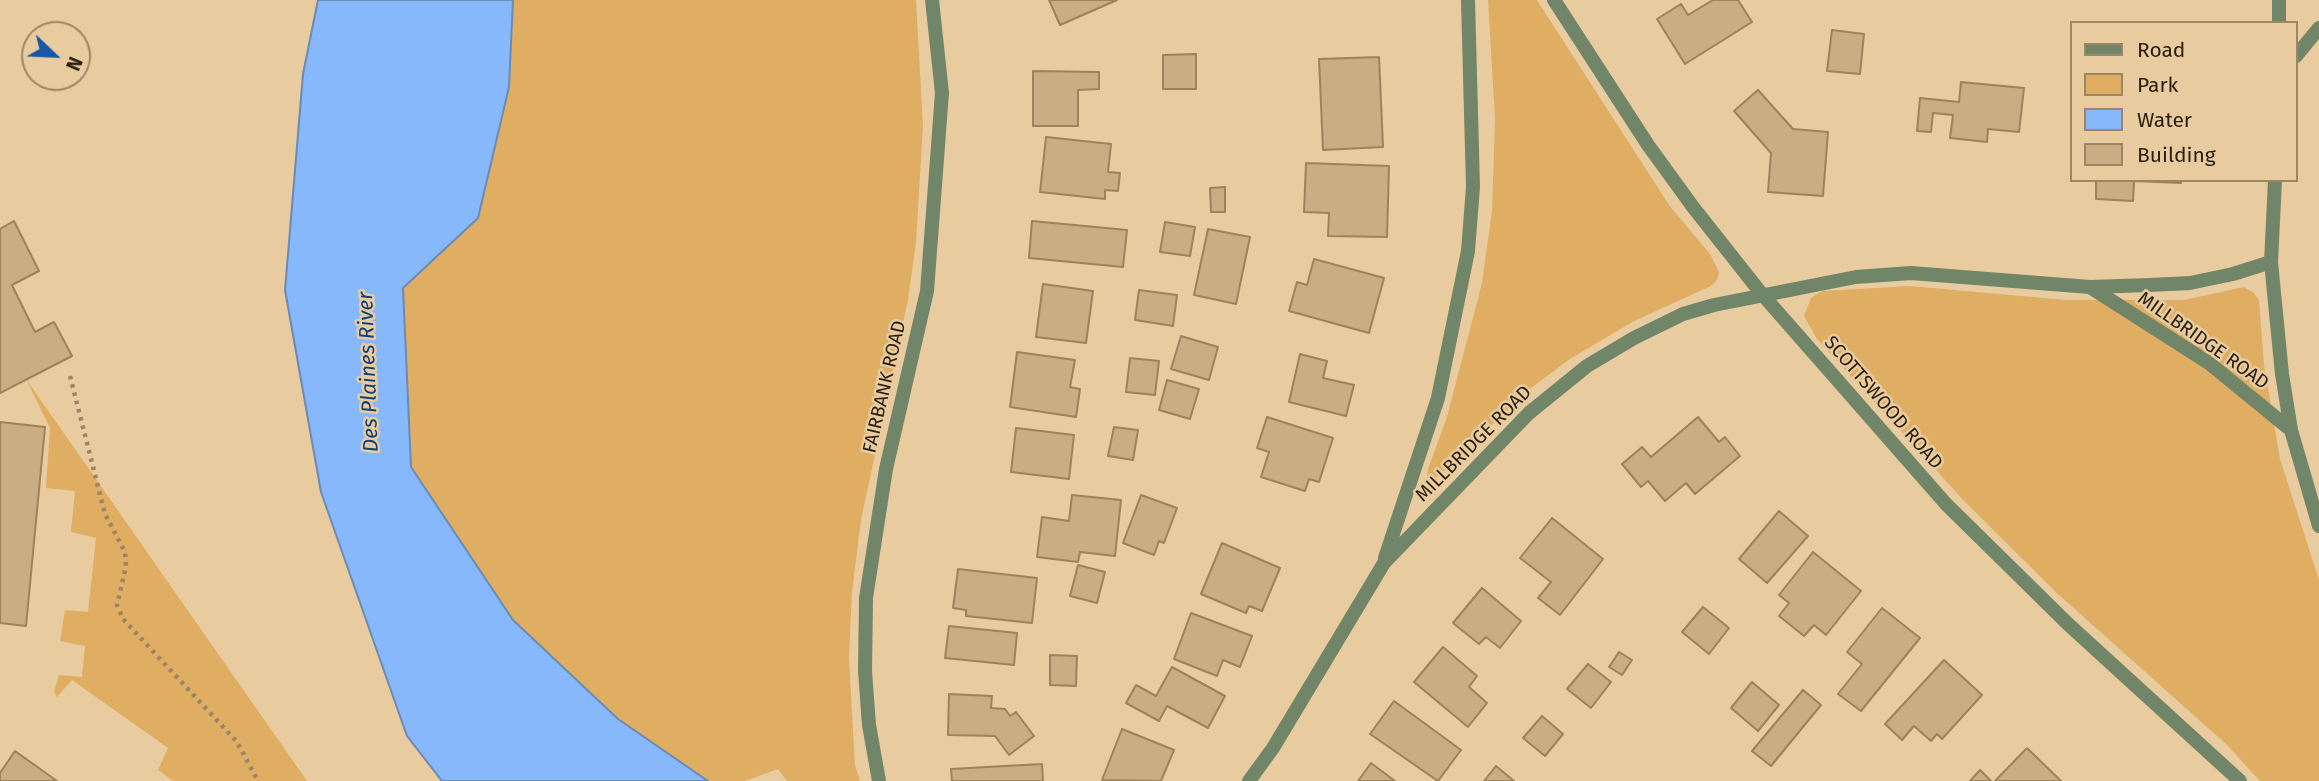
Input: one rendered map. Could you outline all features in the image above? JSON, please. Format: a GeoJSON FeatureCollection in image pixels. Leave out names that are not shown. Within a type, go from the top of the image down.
{"type":"FeatureCollection","features":[{"type":"Feature","properties":{"kind":"street","name":"FAIRBANK ROAD"},"geometry":{"type":"LineString","coordinates":[[879,781],[869,725],[865,671],[866,598],[886,469],[927,291],[942,93],[932,0]]}},
{"type":"Feature","properties":{"kind":"street"},"geometry":{"type":"LineString","coordinates":[[1384,563],[1438,398],[1468,251],[1473,187],[1468,0]]}},
{"type":"Feature","properties":{"kind":"street","name":"SCOTTSWOOD ROAD"},"geometry":{"type":"LineString","coordinates":[[1554,0],[1648,145],[1761,293],[1946,504],[2067,624],[2240,781]]}},
{"type":"Feature","properties":{"kind":"street"},"geometry":{"type":"LineString","coordinates":[[2279,0],[2279,21]]}},
{"type":"Feature","properties":{"kind":"street"},"geometry":{"type":"LineString","coordinates":[[2298,53],[2319,27]]}},
{"type":"Feature","properties":{"kind":"street"},"geometry":{"type":"LineString","coordinates":[[2275,182],[2271,262],[2275,318],[2291,430],[2319,526]]}},
{"type":"Feature","properties":{"kind":"street","name":"MILLBRIDGE ROAD"},"geometry":{"type":"LineString","coordinates":[[1249,781],[1273,748],[1384,563],[1529,413],[1587,366],[1634,338],[1684,314],[1761,293],[1856,277],[1911,273],[2090,287],[2190,283],[2271,262]]}},
{"type":"Feature","properties":{"kind":"street","name":"MILLBRIDGE ROAD"},"geometry":{"type":"LineString","coordinates":[[2090,287],[2209,363],[2291,430]]}},
{"type":"Feature","properties":{"kind":"path"},"geometry":{"type":"LineString","coordinates":[[70,376],[105,514],[125,552],[126,566],[117,605],[123,619],[237,743],[258,781]]}},
{"type":"Feature","properties":{"kind":"green space"},"geometry":{"type":"Polygon","coordinates":[[[513,0],[916,0],[923,126],[916,242],[908,300],[861,520],[852,592],[849,658],[855,765],[860,781],[787,781],[778,769],[745,781],[708,781],[618,719],[513,620],[411,467],[403,288],[478,218],[509,87],[513,0]]]}},
{"type":"Feature","properties":{"kind":"green space"},"geometry":{"type":"Polygon","coordinates":[[[1488,0],[1537,0],[1669,205],[1710,254],[1719,272],[1717,280],[1711,286],[1634,321],[1570,359],[1527,391],[1431,483],[1427,477],[1428,469],[1447,417],[1482,283],[1492,211],[1495,119],[1488,0]]]}},
{"type":"Feature","properties":{"kind":"green space"},"geometry":{"type":"Polygon","coordinates":[[[1910,286],[2066,300],[2184,300],[2244,287],[2254,293],[2259,300],[2264,365],[2280,459],[2319,580],[2319,781],[2260,781],[2226,744],[2059,595],[1965,502],[1817,339],[1804,316],[1811,298],[1822,291],[1910,286]]]}},
{"type":"Feature","properties":{"kind":"green space"},"geometry":{"type":"Polygon","coordinates":[[[26,379],[307,781],[173,781],[158,770],[168,748],[72,680],[57,697],[54,692],[59,675],[82,677],[85,646],[60,641],[65,610],[88,612],[96,538],[71,532],[75,491],[46,488],[50,428],[26,379]]]}},
{"type":"Feature","properties":{"kind":"water","name":"Des Plaines River"},"geometry":{"type":"Polygon","coordinates":[[[318,0],[513,0],[509,87],[478,218],[403,288],[411,467],[513,620],[618,719],[708,781],[442,781],[407,736],[321,492],[285,290],[303,74],[318,0]]]}},
{"type":"Feature","properties":{"kind":"building"},"geometry":{"type":"Polygon","coordinates":[[[1049,0],[1117,0],[1060,25],[1049,0]]]}},
{"type":"Feature","properties":{"kind":"building"},"geometry":{"type":"Polygon","coordinates":[[[1713,0],[1738,0],[1752,22],[1685,64],[1657,19],[1681,4],[1688,15],[1713,0]]]}},
{"type":"Feature","properties":{"kind":"building"},"geometry":{"type":"Polygon","coordinates":[[[1832,30],[1864,34],[1860,74],[1827,71],[1832,30]]]}},
{"type":"Feature","properties":{"kind":"building"},"geometry":{"type":"Polygon","coordinates":[[[1196,54],[1196,89],[1163,89],[1163,55],[1196,54]]]}},
{"type":"Feature","properties":{"kind":"building"},"geometry":{"type":"Polygon","coordinates":[[[1379,57],[1383,147],[1323,150],[1319,59],[1379,57]]]}},
{"type":"Feature","properties":{"kind":"building"},"geometry":{"type":"Polygon","coordinates":[[[1033,71],[1099,72],[1099,89],[1078,90],[1078,126],[1033,126],[1033,71]]]}},
{"type":"Feature","properties":{"kind":"building"},"geometry":{"type":"Polygon","coordinates":[[[1961,82],[2024,88],[2019,132],[1988,129],[1987,142],[1950,138],[1953,115],[1933,113],[1931,132],[1917,131],[1920,98],[1959,102],[1961,82]]]}},
{"type":"Feature","properties":{"kind":"building"},"geometry":{"type":"Polygon","coordinates":[[[1758,90],[1793,129],[1828,132],[1823,196],[1768,192],[1771,153],[1734,111],[1758,90]]]}},
{"type":"Feature","properties":{"kind":"building"},"geometry":{"type":"Polygon","coordinates":[[[1046,137],[1111,144],[1108,172],[1120,173],[1118,191],[1105,190],[1105,199],[1040,192],[1046,137]]]}},
{"type":"Feature","properties":{"kind":"building"},"geometry":{"type":"Polygon","coordinates":[[[1306,163],[1389,166],[1387,237],[1328,236],[1329,213],[1304,212],[1306,163]]]}},
{"type":"Feature","properties":{"kind":"building"},"geometry":{"type":"Polygon","coordinates":[[[2096,182],[2134,182],[2133,201],[2096,199],[2096,182]]]}},
{"type":"Feature","properties":{"kind":"building"},"geometry":{"type":"Polygon","coordinates":[[[1225,187],[1225,212],[1211,212],[1210,188],[1225,187]]]}},
{"type":"Feature","properties":{"kind":"building"},"geometry":{"type":"Polygon","coordinates":[[[14,221],[39,271],[12,285],[35,332],[54,322],[72,356],[0,393],[0,229],[14,221]]]}},
{"type":"Feature","properties":{"kind":"building"},"geometry":{"type":"Polygon","coordinates":[[[1032,221],[1127,230],[1123,267],[1029,258],[1032,221]]]}},
{"type":"Feature","properties":{"kind":"building"},"geometry":{"type":"Polygon","coordinates":[[[1165,222],[1195,227],[1190,256],[1160,252],[1165,222]]]}},
{"type":"Feature","properties":{"kind":"building"},"geometry":{"type":"Polygon","coordinates":[[[1208,229],[1250,237],[1236,304],[1194,295],[1208,229]]]}},
{"type":"Feature","properties":{"kind":"building"},"geometry":{"type":"Polygon","coordinates":[[[1314,259],[1384,278],[1369,333],[1289,311],[1297,282],[1307,285],[1314,259]]]}},
{"type":"Feature","properties":{"kind":"building"},"geometry":{"type":"Polygon","coordinates":[[[1043,284],[1093,291],[1086,343],[1036,337],[1043,284]]]}},
{"type":"Feature","properties":{"kind":"building"},"geometry":{"type":"Polygon","coordinates":[[[1139,290],[1177,295],[1173,326],[1135,320],[1139,290]]]}},
{"type":"Feature","properties":{"kind":"building"},"geometry":{"type":"Polygon","coordinates":[[[1181,336],[1218,347],[1209,380],[1171,369],[1181,336]]]}},
{"type":"Feature","properties":{"kind":"building"},"geometry":{"type":"Polygon","coordinates":[[[1017,352],[1075,360],[1070,387],[1080,389],[1076,417],[1010,407],[1017,352]]]}},
{"type":"Feature","properties":{"kind":"building"},"geometry":{"type":"Polygon","coordinates":[[[1300,354],[1327,361],[1323,378],[1354,385],[1346,416],[1289,402],[1300,354]]]}},
{"type":"Feature","properties":{"kind":"building"},"geometry":{"type":"Polygon","coordinates":[[[1130,358],[1159,361],[1155,395],[1126,392],[1130,358]]]}},
{"type":"Feature","properties":{"kind":"building"},"geometry":{"type":"Polygon","coordinates":[[[1167,380],[1199,389],[1190,419],[1159,410],[1167,380]]]}},
{"type":"Feature","properties":{"kind":"building"},"geometry":{"type":"Polygon","coordinates":[[[1267,417],[1333,438],[1319,482],[1309,479],[1305,491],[1261,477],[1269,452],[1257,448],[1267,417]]]}},
{"type":"Feature","properties":{"kind":"building"},"geometry":{"type":"Polygon","coordinates":[[[1698,417],[1719,442],[1725,437],[1740,456],[1695,494],[1686,483],[1665,501],[1648,481],[1641,487],[1622,464],[1642,447],[1651,457],[1698,417]]]}},
{"type":"Feature","properties":{"kind":"building"},"geometry":{"type":"Polygon","coordinates":[[[0,422],[45,427],[26,626],[0,623],[0,422]]]}},
{"type":"Feature","properties":{"kind":"building"},"geometry":{"type":"Polygon","coordinates":[[[1114,427],[1138,430],[1133,460],[1108,456],[1114,427]]]}},
{"type":"Feature","properties":{"kind":"building"},"geometry":{"type":"Polygon","coordinates":[[[1016,428],[1074,435],[1069,479],[1011,472],[1016,428]]]}},
{"type":"Feature","properties":{"kind":"building"},"geometry":{"type":"Polygon","coordinates":[[[1072,495],[1121,500],[1115,556],[1080,552],[1078,562],[1037,557],[1042,517],[1069,521],[1072,495]]]}},
{"type":"Feature","properties":{"kind":"building"},"geometry":{"type":"Polygon","coordinates":[[[1141,495],[1177,508],[1164,543],[1159,541],[1154,555],[1123,543],[1141,495]]]}},
{"type":"Feature","properties":{"kind":"building"},"geometry":{"type":"Polygon","coordinates":[[[1779,511],[1808,536],[1767,583],[1739,559],[1779,511]]]}},
{"type":"Feature","properties":{"kind":"building"},"geometry":{"type":"Polygon","coordinates":[[[1552,518],[1603,559],[1560,615],[1538,598],[1551,582],[1520,558],[1552,518]]]}},
{"type":"Feature","properties":{"kind":"building"},"geometry":{"type":"Polygon","coordinates":[[[1222,543],[1280,568],[1262,611],[1249,606],[1246,613],[1201,594],[1222,543]]]}},
{"type":"Feature","properties":{"kind":"building"},"geometry":{"type":"Polygon","coordinates":[[[1813,552],[1861,591],[1826,635],[1814,625],[1804,636],[1779,616],[1789,603],[1779,595],[1813,552]]]}},
{"type":"Feature","properties":{"kind":"building"},"geometry":{"type":"Polygon","coordinates":[[[1078,565],[1105,572],[1097,603],[1070,596],[1078,565]]]}},
{"type":"Feature","properties":{"kind":"building"},"geometry":{"type":"Polygon","coordinates":[[[958,569],[1037,578],[1032,623],[966,616],[966,610],[953,608],[958,569]]]}},
{"type":"Feature","properties":{"kind":"building"},"geometry":{"type":"Polygon","coordinates":[[[1482,588],[1521,621],[1500,648],[1486,637],[1479,644],[1453,623],[1482,588]]]}},
{"type":"Feature","properties":{"kind":"building"},"geometry":{"type":"Polygon","coordinates":[[[1703,607],[1729,628],[1709,654],[1682,632],[1703,607]]]}},
{"type":"Feature","properties":{"kind":"building"},"geometry":{"type":"Polygon","coordinates":[[[1882,608],[1920,638],[1861,711],[1838,694],[1862,664],[1847,652],[1882,608]]]}},
{"type":"Feature","properties":{"kind":"building"},"geometry":{"type":"Polygon","coordinates":[[[1191,613],[1252,636],[1240,667],[1223,660],[1217,676],[1174,659],[1191,613]]]}},
{"type":"Feature","properties":{"kind":"building"},"geometry":{"type":"Polygon","coordinates":[[[949,626],[1017,633],[1014,665],[945,658],[949,626]]]}},
{"type":"Feature","properties":{"kind":"building"},"geometry":{"type":"Polygon","coordinates":[[[1443,647],[1477,676],[1469,687],[1487,703],[1468,727],[1414,682],[1443,647]]]}},
{"type":"Feature","properties":{"kind":"building"},"geometry":{"type":"Polygon","coordinates":[[[1619,652],[1632,660],[1622,675],[1609,667],[1619,652]]]}},
{"type":"Feature","properties":{"kind":"building"},"geometry":{"type":"Polygon","coordinates":[[[1050,655],[1077,656],[1076,686],[1050,685],[1050,655]]]}},
{"type":"Feature","properties":{"kind":"building"},"geometry":{"type":"Polygon","coordinates":[[[1944,660],[1982,695],[1942,739],[1937,734],[1931,741],[1914,726],[1902,740],[1885,724],[1944,660]]]}},
{"type":"Feature","properties":{"kind":"building"},"geometry":{"type":"Polygon","coordinates":[[[1588,664],[1611,682],[1591,708],[1567,689],[1588,664]]]}},
{"type":"Feature","properties":{"kind":"building"},"geometry":{"type":"Polygon","coordinates":[[[1172,667],[1225,696],[1208,728],[1167,706],[1159,721],[1126,703],[1136,685],[1156,696],[1172,667]]]}},
{"type":"Feature","properties":{"kind":"building"},"geometry":{"type":"Polygon","coordinates":[[[1752,682],[1779,705],[1758,731],[1731,708],[1752,682]]]}},
{"type":"Feature","properties":{"kind":"building"},"geometry":{"type":"Polygon","coordinates":[[[1803,690],[1821,705],[1771,766],[1752,751],[1803,690]]]}},
{"type":"Feature","properties":{"kind":"building"},"geometry":{"type":"Polygon","coordinates":[[[949,694],[992,696],[991,708],[1005,709],[1010,716],[1016,712],[1034,736],[1009,755],[995,736],[948,735],[949,694]]]}},
{"type":"Feature","properties":{"kind":"building"},"geometry":{"type":"Polygon","coordinates":[[[1394,701],[1461,750],[1438,781],[1370,734],[1394,701]]]}},
{"type":"Feature","properties":{"kind":"building"},"geometry":{"type":"Polygon","coordinates":[[[1542,716],[1563,734],[1545,756],[1523,738],[1542,716]]]}},
{"type":"Feature","properties":{"kind":"building"},"geometry":{"type":"Polygon","coordinates":[[[1122,729],[1174,750],[1161,781],[1102,780],[1122,729]]]}},
{"type":"Feature","properties":{"kind":"building"},"geometry":{"type":"Polygon","coordinates":[[[2027,748],[2061,781],[1995,781],[2027,748]]]}},
{"type":"Feature","properties":{"kind":"building"},"geometry":{"type":"Polygon","coordinates":[[[15,751],[57,781],[0,781],[0,773],[15,751]]]}},
{"type":"Feature","properties":{"kind":"building"},"geometry":{"type":"Polygon","coordinates":[[[1371,763],[1395,781],[1358,781],[1371,763]]]}},
{"type":"Feature","properties":{"kind":"building"},"geometry":{"type":"Polygon","coordinates":[[[1042,764],[1043,781],[952,781],[951,769],[1042,764]]]}},
{"type":"Feature","properties":{"kind":"building"},"geometry":{"type":"Polygon","coordinates":[[[1496,766],[1514,781],[1484,781],[1496,766]]]}},
{"type":"Feature","properties":{"kind":"building"},"geometry":{"type":"Polygon","coordinates":[[[1980,770],[1991,781],[1970,781],[1980,770]]]}}]}
